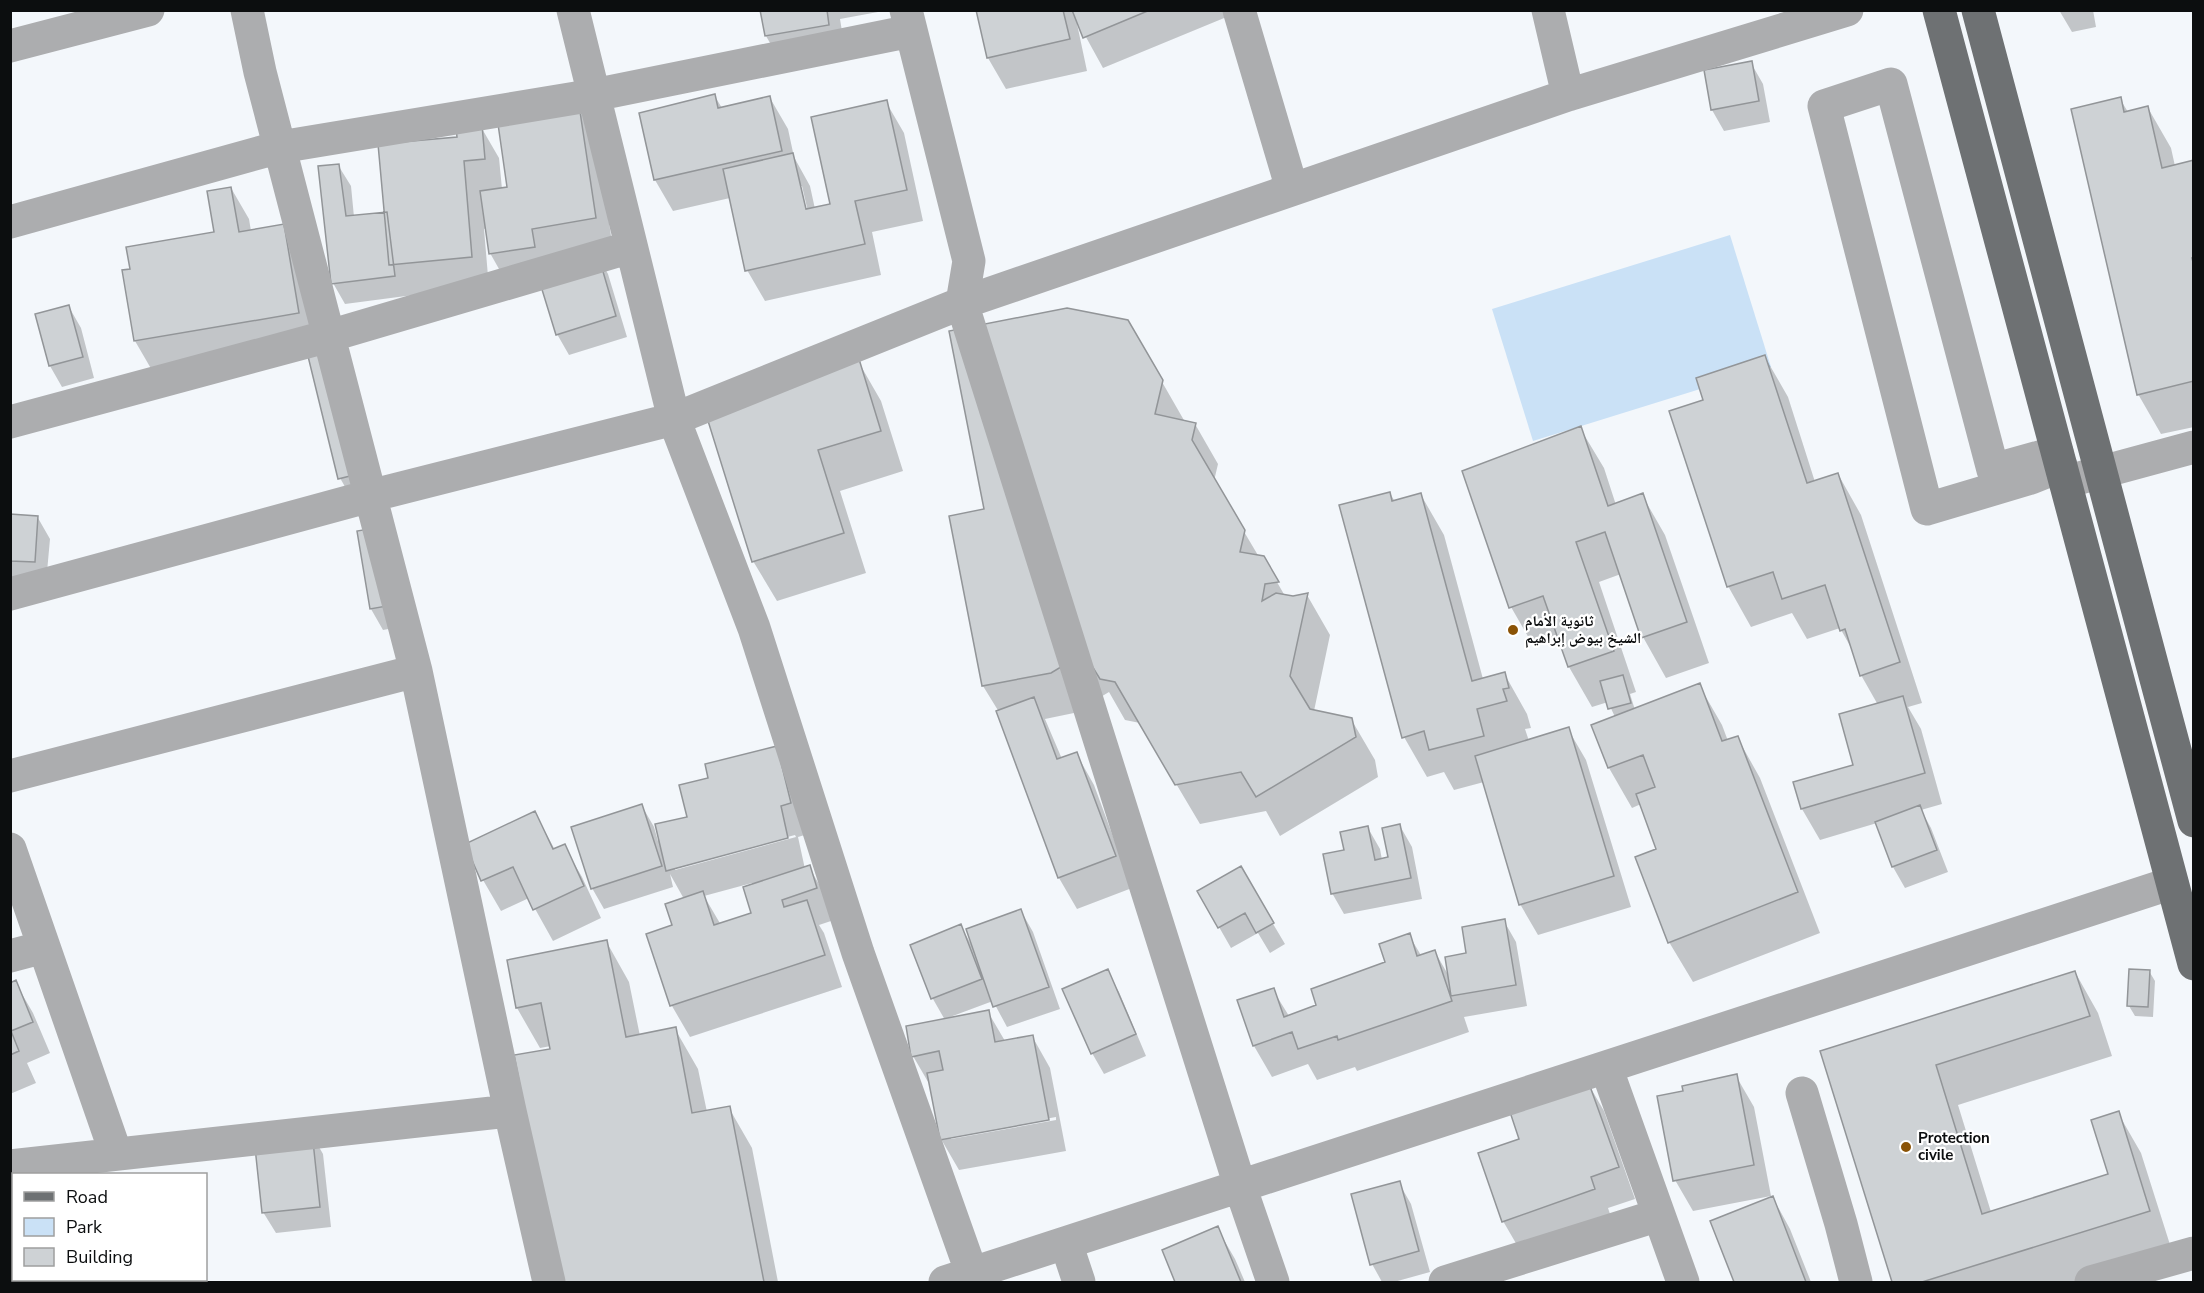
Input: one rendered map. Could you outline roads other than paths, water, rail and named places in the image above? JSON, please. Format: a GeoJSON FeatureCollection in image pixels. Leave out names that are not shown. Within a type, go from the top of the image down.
{"type":"FeatureCollection","features":[{"type":"Feature","properties":{"kind":"main road"},"geometry":{"type":"LineString","coordinates":[[1939,10],[2193,964]]}},
{"type":"Feature","properties":{"kind":"main road"},"geometry":{"type":"LineString","coordinates":[[1978,10],[2193,821]]}},
{"type":"Feature","properties":{"kind":"street"},"geometry":{"type":"LineString","coordinates":[[10,46],[148,10]]}},
{"type":"Feature","properties":{"kind":"street"},"geometry":{"type":"LineString","coordinates":[[247,10],[328,336],[416,671],[549,1282]]}},
{"type":"Feature","properties":{"kind":"street"},"geometry":{"type":"LineString","coordinates":[[573,10],[674,419],[754,628],[959,1278],[2172,882]]}},
{"type":"Feature","properties":{"kind":"street"},"geometry":{"type":"LineString","coordinates":[[1239,10],[1292,189]]}},
{"type":"Feature","properties":{"kind":"street"},"geometry":{"type":"LineString","coordinates":[[1548,10],[1568,95]]}},
{"type":"Feature","properties":{"kind":"street"},"geometry":{"type":"LineString","coordinates":[[10,594],[370,496],[674,419],[962,303],[1568,95],[1847,10]]}},
{"type":"Feature","properties":{"kind":"street"},"geometry":{"type":"LineString","coordinates":[[10,222],[280,147],[594,94],[909,21],[969,261],[962,303],[1240,1186],[1273,1282]]}},
{"type":"Feature","properties":{"kind":"street"},"geometry":{"type":"LineString","coordinates":[[2061,466],[2031,478],[1928,508],[1824,106],[1891,84],[1993,470],[2061,466],[2099,472],[2193,447]]}},
{"type":"Feature","properties":{"kind":"street"},"geometry":{"type":"LineString","coordinates":[[10,422],[328,336],[631,247]]}},
{"type":"Feature","properties":{"kind":"street"},"geometry":{"type":"LineString","coordinates":[[10,776],[416,671]]}},
{"type":"Feature","properties":{"kind":"street"},"geometry":{"type":"LineString","coordinates":[[10,849],[116,1154]]}},
{"type":"Feature","properties":{"kind":"street"},"geometry":{"type":"LineString","coordinates":[[10,956],[44,947]]}},
{"type":"Feature","properties":{"kind":"street"},"geometry":{"type":"LineString","coordinates":[[1606,1067],[1683,1282]]}},
{"type":"Feature","properties":{"kind":"street"},"geometry":{"type":"LineString","coordinates":[[1802,1093],[1856,1282]]}},
{"type":"Feature","properties":{"kind":"street"},"geometry":{"type":"LineString","coordinates":[[10,1166],[510,1111]]}},
{"type":"Feature","properties":{"kind":"street"},"geometry":{"type":"LineString","coordinates":[[1447,1282],[1659,1215]]}},
{"type":"Feature","properties":{"kind":"street"},"geometry":{"type":"LineString","coordinates":[[1066,1243],[1079,1282]]}},
{"type":"Feature","properties":{"kind":"street"},"geometry":{"type":"LineString","coordinates":[[2091,1282],[2193,1253]]}},
{"type":"Feature","properties":{"kind":"place","name":"ثانوية الأمام الشيخ بيوض إبراهيم"},"geometry":{"type":"Point","coordinates":[1513,630]}},
{"type":"Feature","properties":{"kind":"place","name":"Protection civile"},"geometry":{"type":"Point","coordinates":[1906,1147]}}]}
